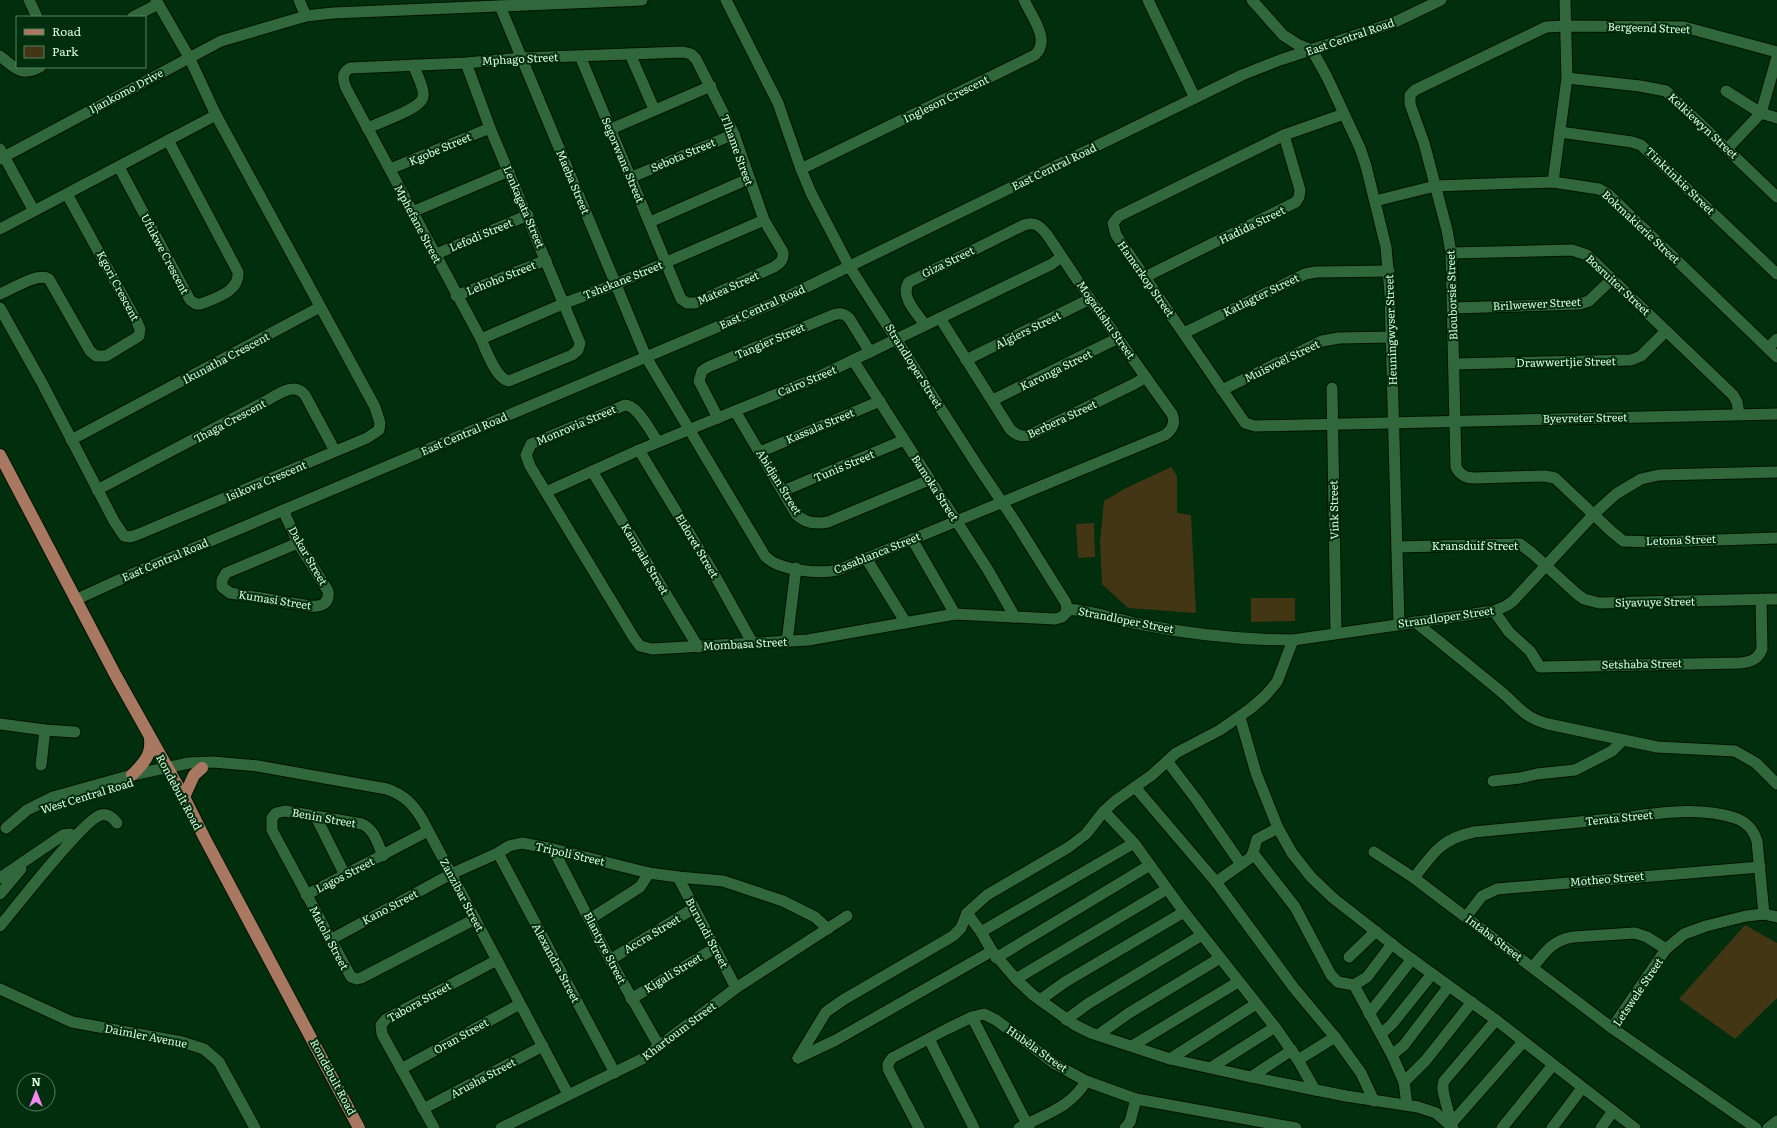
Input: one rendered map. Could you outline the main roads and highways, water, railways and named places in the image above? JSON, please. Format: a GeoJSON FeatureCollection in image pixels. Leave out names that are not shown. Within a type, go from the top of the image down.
{"type":"FeatureCollection","features":[{"type":"Feature","properties":{"kind":"main road","name":"Rondebult Road"},"geometry":{"type":"LineString","coordinates":[[0,455],[75,600],[150,738],[184,796],[211,851],[360,1128]]}},
{"type":"Feature","properties":{"kind":"main road"},"geometry":{"type":"LineString","coordinates":[[132,775],[142,765],[148,756],[151,746],[150,738]]}},
{"type":"Feature","properties":{"kind":"main road"},"geometry":{"type":"LineString","coordinates":[[184,796],[194,775],[202,768]]}}]}
